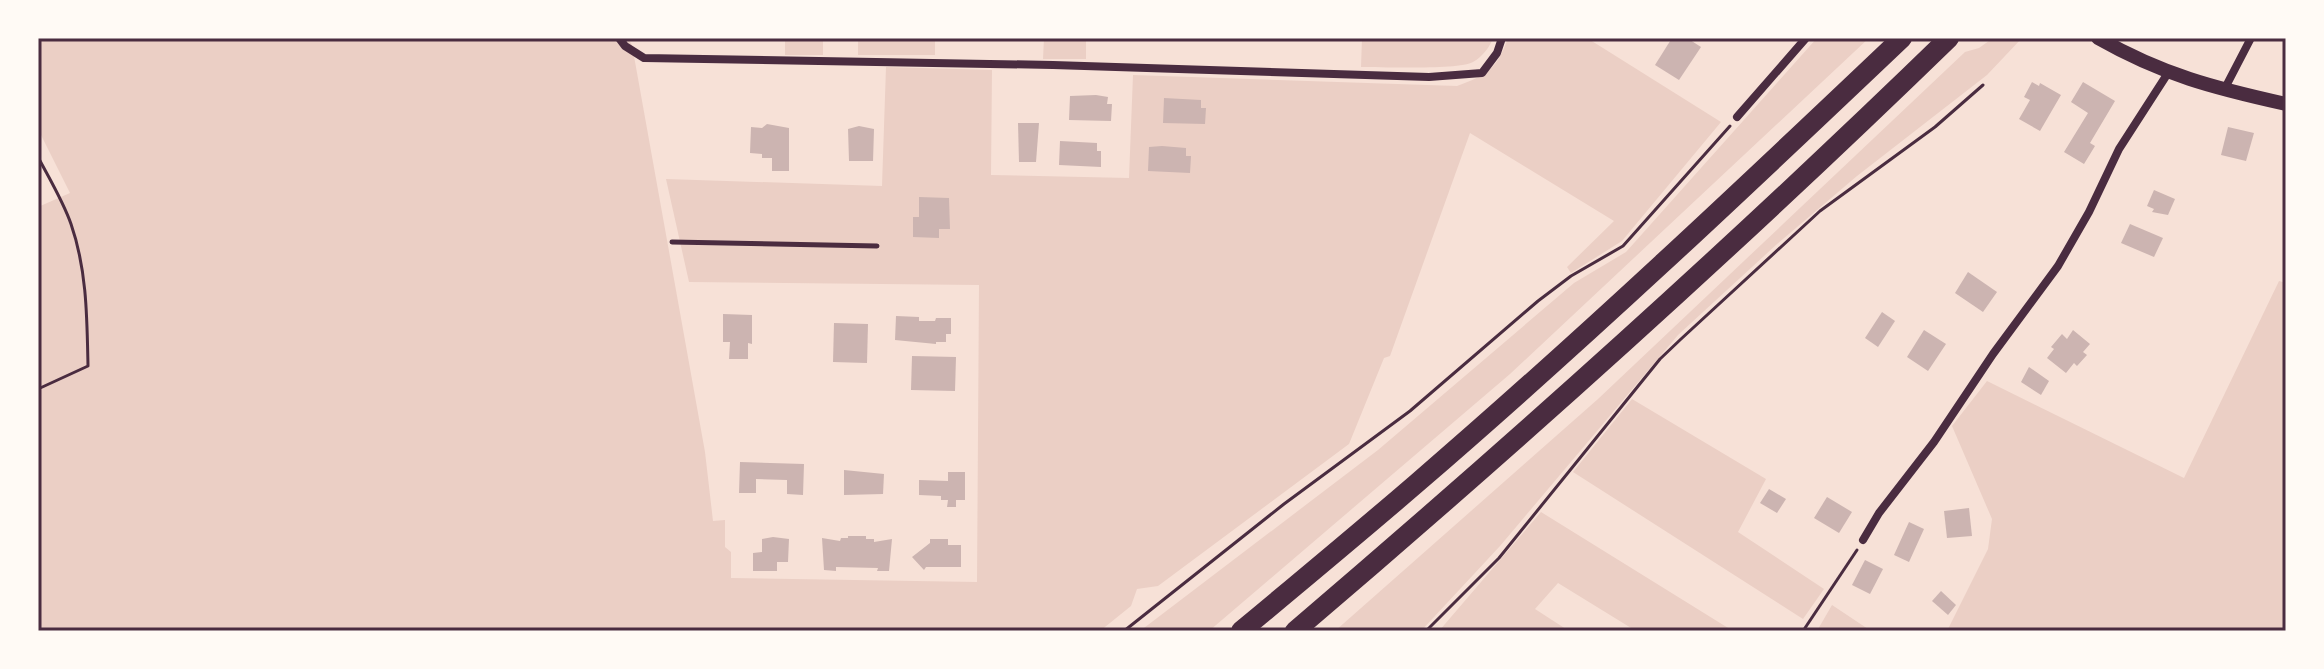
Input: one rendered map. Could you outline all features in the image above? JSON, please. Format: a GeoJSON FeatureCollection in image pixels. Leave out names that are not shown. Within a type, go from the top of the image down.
{"type":"FeatureCollection","features":[{"type":"Feature","properties":{"kind":"highway"},"geometry":{"type":"LineString","coordinates":[[1241,631],[1418,483],[1539,375],[1902,38]]}},
{"type":"Feature","properties":{"kind":"highway"},"geometry":{"type":"LineString","coordinates":[[1295,631],[1598,366],[1949,38]]}},
{"type":"Feature","properties":{"kind":"street"},"geometry":{"type":"LineString","coordinates":[[619,38],[625,46],[644,58],[1039,64],[1429,77],[1482,73],[1497,53],[1502,38]]}},
{"type":"Feature","properties":{"kind":"street"},"geometry":{"type":"LineString","coordinates":[[1737,117],[1806,38]]}},
{"type":"Feature","properties":{"kind":"street"},"geometry":{"type":"LineString","coordinates":[[2098,38],[2168,73],[2286,104]]}},
{"type":"Feature","properties":{"kind":"street"},"geometry":{"type":"LineString","coordinates":[[2224,90],[2251,38]]}},
{"type":"Feature","properties":{"kind":"street"},"geometry":{"type":"LineString","coordinates":[[1863,540],[1879,513],[1934,442],[1993,354],[2058,266],[2089,212],[2119,149],[2168,73]]}},
{"type":"Feature","properties":{"kind":"lane"},"geometry":{"type":"LineString","coordinates":[[672,242],[877,246]]}},
{"type":"Feature","properties":{"kind":"path"},"geometry":{"type":"LineString","coordinates":[[1426,631],[1499,558],[1660,359],[1820,211],[1935,127],[1983,85]]}},
{"type":"Feature","properties":{"kind":"path"},"geometry":{"type":"LineString","coordinates":[[1124,631],[1284,504],[1410,411],[1538,301],[1571,276],[1623,246],[1737,117]]}},
{"type":"Feature","properties":{"kind":"path"},"geometry":{"type":"LineString","coordinates":[[38,157],[70,222],[81,262],[87,309],[88,366],[38,389]]}},
{"type":"Feature","properties":{"kind":"path"},"geometry":{"type":"LineString","coordinates":[[1803,631],[1863,540]]}},
{"type":"Feature","properties":{"kind":"shaded area"},"geometry":{"type":"Polygon","coordinates":[[[38,38],[628,38],[632,45],[705,452],[713,521],[725,520],[725,547],[731,552],[731,578],[977,582],[979,285],[689,282],[666,179],[882,186],[886,67],[992,70],[991,175],[1129,178],[1133,75],[1457,86],[1490,70],[1508,38],[1587,38],[1721,122],[1622,241],[1571,273],[1567,267],[1614,221],[1470,133],[1390,356],[1384,358],[1349,444],[1158,586],[1137,589],[1131,606],[1100,631],[38,631],[38,207],[70,193],[38,129],[38,38]]]}},
{"type":"Feature","properties":{"kind":"shaded area"},"geometry":{"type":"Polygon","coordinates":[[[785,38],[823,38],[823,55],[785,55],[785,38]]]}},
{"type":"Feature","properties":{"kind":"shaded area"},"geometry":{"type":"Polygon","coordinates":[[[858,38],[935,38],[935,55],[858,55],[858,38]]]}},
{"type":"Feature","properties":{"kind":"shaded area"},"geometry":{"type":"Polygon","coordinates":[[[1044,38],[1086,38],[1086,59],[1043,59],[1044,38]]]}},
{"type":"Feature","properties":{"kind":"shaded area"},"geometry":{"type":"Polygon","coordinates":[[[1362,38],[1493,38],[1482,55],[1465,65],[1402,68],[1361,67],[1362,38]]]}},
{"type":"Feature","properties":{"kind":"shaded area"},"geometry":{"type":"Polygon","coordinates":[[[1817,38],[1869,38],[1510,374],[1209,631],[1140,631],[1378,450],[1574,283],[1626,252],[1817,38]]]}},
{"type":"Feature","properties":{"kind":"shaded area"},"geometry":{"type":"Polygon","coordinates":[[[1993,38],[2022,38],[1987,75],[1857,176],[1678,335],[1500,546],[1421,631],[1335,631],[1598,399],[1965,52],[1979,48],[1993,38]]]}},
{"type":"Feature","properties":{"kind":"shaded area"},"geometry":{"type":"Polygon","coordinates":[[[2279,281],[2286,283],[2286,631],[1947,631],[1988,549],[1992,519],[1952,426],[1987,381],[2184,478],[2279,281]]]}},
{"type":"Feature","properties":{"kind":"shaded area"},"geometry":{"type":"Polygon","coordinates":[[[1632,399],[1766,479],[1738,532],[1824,589],[1803,619],[1573,472],[1632,399]]]}},
{"type":"Feature","properties":{"kind":"shaded area"},"geometry":{"type":"Polygon","coordinates":[[[1541,512],[1733,631],[1636,631],[1558,583],[1535,609],[1569,631],[1439,631],[1541,512]]]}},
{"type":"Feature","properties":{"kind":"shaded area"},"geometry":{"type":"Polygon","coordinates":[[[1832,605],[1871,631],[1817,631],[1832,605]]]}},
{"type":"Feature","properties":{"kind":"building"},"geometry":{"type":"Polygon","coordinates":[[[1672,38],[1687,38],[1701,47],[1679,80],[1655,65],[1672,38]]]}},
{"type":"Feature","properties":{"kind":"building"},"geometry":{"type":"Polygon","coordinates":[[[2032,82],[2061,95],[2040,131],[2019,119],[2030,100],[2024,97],[2032,82]]]}},
{"type":"Feature","properties":{"kind":"building"},"geometry":{"type":"Polygon","coordinates":[[[2083,82],[2115,101],[2090,143],[2095,146],[2084,164],[2064,152],[2088,113],[2071,102],[2083,82]]]}},
{"type":"Feature","properties":{"kind":"building"},"geometry":{"type":"Polygon","coordinates":[[[1070,96],[1108,97],[1107,104],[1112,104],[1111,121],[1069,120],[1070,96]]]}},
{"type":"Feature","properties":{"kind":"building"},"geometry":{"type":"Polygon","coordinates":[[[1164,98],[1201,100],[1201,108],[1206,108],[1205,124],[1163,123],[1164,98]]]}},
{"type":"Feature","properties":{"kind":"building"},"geometry":{"type":"Polygon","coordinates":[[[1018,123],[1039,123],[1036,162],[1019,162],[1018,123]]]}},
{"type":"Feature","properties":{"kind":"building"},"geometry":{"type":"Polygon","coordinates":[[[767,124],[789,128],[789,171],[772,171],[772,158],[750,153],[751,127],[762,128],[767,124]]]}},
{"type":"Feature","properties":{"kind":"building"},"geometry":{"type":"Polygon","coordinates":[[[859,126],[874,129],[873,161],[849,161],[848,129],[859,126]]]}},
{"type":"Feature","properties":{"kind":"building"},"geometry":{"type":"Polygon","coordinates":[[[2228,127],[2254,133],[2246,161],[2221,155],[2228,127]]]}},
{"type":"Feature","properties":{"kind":"building"},"geometry":{"type":"Polygon","coordinates":[[[1060,141],[1097,143],[1097,151],[1101,151],[1101,167],[1059,165],[1060,141]]]}},
{"type":"Feature","properties":{"kind":"building"},"geometry":{"type":"Polygon","coordinates":[[[1149,147],[1186,148],[1186,156],[1191,156],[1190,173],[1148,171],[1149,147]]]}},
{"type":"Feature","properties":{"kind":"building"},"geometry":{"type":"Polygon","coordinates":[[[2154,190],[2175,199],[2168,215],[2152,212],[2154,209],[2147,206],[2154,190]]]}},
{"type":"Feature","properties":{"kind":"building"},"geometry":{"type":"Polygon","coordinates":[[[919,197],[949,198],[950,229],[939,229],[939,238],[913,237],[913,217],[919,217],[919,197]]]}},
{"type":"Feature","properties":{"kind":"building"},"geometry":{"type":"Polygon","coordinates":[[[2130,224],[2163,238],[2154,257],[2121,243],[2130,224]]]}},
{"type":"Feature","properties":{"kind":"building"},"geometry":{"type":"Polygon","coordinates":[[[1968,272],[1997,292],[1983,312],[1955,293],[1968,272]]]}},
{"type":"Feature","properties":{"kind":"building"},"geometry":{"type":"Polygon","coordinates":[[[1882,312],[1895,321],[1878,347],[1865,338],[1882,312]]]}},
{"type":"Feature","properties":{"kind":"building"},"geometry":{"type":"Polygon","coordinates":[[[723,314],[752,315],[752,344],[748,343],[748,359],[729,359],[730,342],[723,342],[723,314]]]}},
{"type":"Feature","properties":{"kind":"building"},"geometry":{"type":"Polygon","coordinates":[[[896,316],[919,317],[919,321],[951,318],[951,334],[946,334],[946,342],[936,344],[895,340],[896,316]]]}},
{"type":"Feature","properties":{"kind":"building"},"geometry":{"type":"Polygon","coordinates":[[[834,323],[868,324],[867,363],[833,362],[834,323]]]}},
{"type":"Feature","properties":{"kind":"building"},"geometry":{"type":"Polygon","coordinates":[[[1924,330],[1946,344],[1928,371],[1907,357],[1924,330]]]}},
{"type":"Feature","properties":{"kind":"building"},"geometry":{"type":"Polygon","coordinates":[[[2073,330],[2090,344],[2083,352],[2087,355],[2066,373],[2047,358],[2054,349],[2051,347],[2062,334],[2067,339],[2073,330]]]}},
{"type":"Feature","properties":{"kind":"building"},"geometry":{"type":"Polygon","coordinates":[[[912,356],[956,357],[955,391],[911,390],[912,356]]]}},
{"type":"Feature","properties":{"kind":"building"},"geometry":{"type":"Polygon","coordinates":[[[2029,367],[2049,381],[2041,395],[2021,382],[2029,367]]]}},
{"type":"Feature","properties":{"kind":"building"},"geometry":{"type":"Polygon","coordinates":[[[740,462],[804,464],[803,495],[787,494],[787,480],[756,479],[756,493],[739,493],[740,462]]]}},
{"type":"Feature","properties":{"kind":"building"},"geometry":{"type":"Polygon","coordinates":[[[844,470],[884,474],[883,494],[844,495],[844,470]]]}},
{"type":"Feature","properties":{"kind":"building"},"geometry":{"type":"Polygon","coordinates":[[[948,472],[965,472],[965,500],[956,500],[956,507],[947,507],[948,500],[941,500],[941,496],[919,495],[919,480],[948,481],[948,472]]]}},
{"type":"Feature","properties":{"kind":"building"},"geometry":{"type":"Polygon","coordinates":[[[1769,489],[1786,499],[1777,513],[1760,503],[1769,489]]]}},
{"type":"Feature","properties":{"kind":"building"},"geometry":{"type":"Polygon","coordinates":[[[1827,497],[1852,512],[1839,533],[1814,518],[1827,497]]]}},
{"type":"Feature","properties":{"kind":"building"},"geometry":{"type":"Polygon","coordinates":[[[1969,508],[1972,536],[1947,538],[1944,511],[1969,508]]]}},
{"type":"Feature","properties":{"kind":"building"},"geometry":{"type":"Polygon","coordinates":[[[1909,522],[1924,529],[1909,562],[1894,555],[1909,522]]]}},
{"type":"Feature","properties":{"kind":"building"},"geometry":{"type":"Polygon","coordinates":[[[848,536],[866,536],[874,542],[892,539],[889,571],[836,567],[836,571],[824,570],[822,538],[840,541],[848,536]]]}},
{"type":"Feature","properties":{"kind":"building"},"geometry":{"type":"Polygon","coordinates":[[[762,539],[789,539],[788,562],[777,562],[777,571],[753,571],[753,553],[762,552],[762,539]]]}},
{"type":"Feature","properties":{"kind":"building"},"geometry":{"type":"Polygon","coordinates":[[[930,539],[948,539],[948,545],[961,545],[961,567],[926,567],[924,570],[912,557],[930,543],[930,539]]]}},
{"type":"Feature","properties":{"kind":"building"},"geometry":{"type":"Polygon","coordinates":[[[1865,560],[1883,569],[1870,594],[1852,585],[1865,560]]]}},
{"type":"Feature","properties":{"kind":"building"},"geometry":{"type":"Polygon","coordinates":[[[1941,591],[1956,605],[1948,615],[1932,601],[1941,591]]]}}]}
